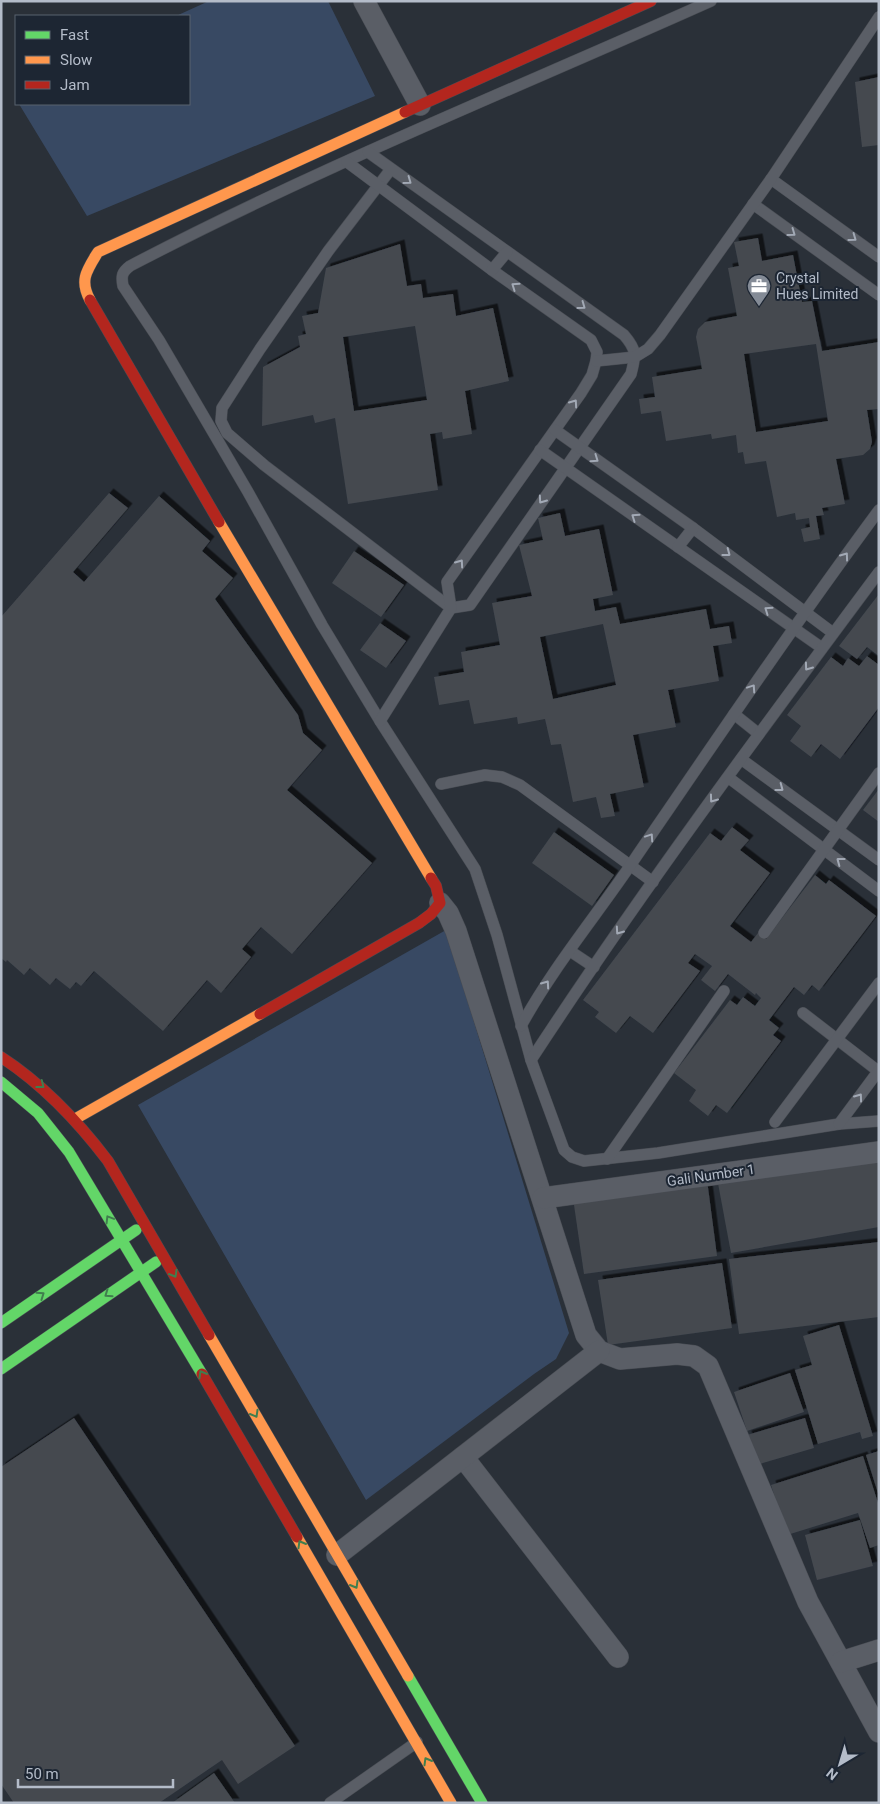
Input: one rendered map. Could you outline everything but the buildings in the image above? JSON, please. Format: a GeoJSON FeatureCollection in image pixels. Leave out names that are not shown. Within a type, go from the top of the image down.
{"type":"FeatureCollection","features":[{"type":"Feature","properties":{"kind":"street"},"geometry":{"type":"LineString","coordinates":[[364,1],[420,104]]}},
{"type":"Feature","properties":{"kind":"street"},"geometry":{"type":"LineString","coordinates":[[651,1],[420,104],[98,252],[85,274],[85,290],[97,315],[436,886],[440,903],[448,913],[456,931],[586,1335],[599,1351],[620,1359],[677,1354],[694,1356],[708,1366],[808,1602],[879,1732]]}},
{"type":"Feature","properties":{"kind":"street"},"geometry":{"type":"LineString","coordinates":[[75,1119],[419,922],[431,914],[440,903]]}},
{"type":"Feature","properties":{"kind":"street"},"geometry":{"type":"LineString","coordinates":[[1,1057],[55,1096],[89,1134],[108,1161],[337,1555],[427,1734],[451,1803]]}},
{"type":"Feature","properties":{"kind":"street"},"geometry":{"type":"LineString","coordinates":[[1,1082],[38,1113],[62,1144],[427,1734],[482,1803]]}},
{"type":"Feature","properties":{"kind":"street","name":"Gali Number 1"},"geometry":{"type":"LineString","coordinates":[[543,1198],[879,1152]]}},
{"type":"Feature","properties":{"kind":"street"},"geometry":{"type":"LineString","coordinates":[[1,1323],[144,1224]]}},
{"type":"Feature","properties":{"kind":"street"},"geometry":{"type":"LineString","coordinates":[[1,1369],[140,1271],[163,1257]]}},
{"type":"Feature","properties":{"kind":"street"},"geometry":{"type":"LineString","coordinates":[[337,1555],[599,1351]]}},
{"type":"Feature","properties":{"kind":"street"},"geometry":{"type":"LineString","coordinates":[[463,1457],[618,1657]]}},
{"type":"Feature","properties":{"kind":"street"},"geometry":{"type":"LineString","coordinates":[[841,1662],[879,1650]]}},
{"type":"Feature","properties":{"kind":"lane"},"geometry":{"type":"LineString","coordinates":[[711,1],[312,176],[195,232],[130,266],[124,270],[121,277],[123,286],[159,340],[248,492],[322,625],[380,721],[475,869],[498,935],[531,1060],[564,1150],[572,1157],[584,1161],[606,1159],[658,1153],[839,1124],[879,1121]]}},
{"type":"Feature","properties":{"kind":"lane"},"geometry":{"type":"LineString","coordinates":[[596,360],[635,357],[648,349],[660,335],[771,179],[879,18]]}},
{"type":"Feature","properties":{"kind":"lane"},"geometry":{"type":"LineString","coordinates":[[368,152],[624,335],[632,345],[635,357],[631,374],[470,605],[451,608],[264,465],[227,433],[221,421],[222,408],[260,349],[329,250],[391,169]]}},
{"type":"Feature","properties":{"kind":"lane"},"geometry":{"type":"LineString","coordinates":[[347,162],[492,270],[591,340],[597,352],[592,375],[447,582],[451,608],[380,721]]}},
{"type":"Feature","properties":{"kind":"lane"},"geometry":{"type":"LineString","coordinates":[[771,179],[879,257]]}},
{"type":"Feature","properties":{"kind":"lane"},"geometry":{"type":"LineString","coordinates":[[753,204],[879,295]]}},
{"type":"Feature","properties":{"kind":"lane"},"geometry":{"type":"LineString","coordinates":[[492,270],[507,252]]}},
{"type":"Feature","properties":{"kind":"lane"},"geometry":{"type":"LineString","coordinates":[[555,430],[693,528],[833,633]]}},
{"type":"Feature","properties":{"kind":"lane"},"geometry":{"type":"LineString","coordinates":[[540,450],[822,648]]}},
{"type":"Feature","properties":{"kind":"lane"},"geometry":{"type":"LineString","coordinates":[[521,1026],[534,1001],[631,865],[793,628],[878,514]]}},
{"type":"Feature","properties":{"kind":"lane"},"geometry":{"type":"LineString","coordinates":[[678,548],[693,528]]}},
{"type":"Feature","properties":{"kind":"lane"},"geometry":{"type":"LineString","coordinates":[[531,1060],[653,882],[759,734],[879,572]]}},
{"type":"Feature","properties":{"kind":"lane"},"geometry":{"type":"LineString","coordinates":[[734,714],[759,734]]}},
{"type":"Feature","properties":{"kind":"lane"},"geometry":{"type":"LineString","coordinates":[[741,759],[879,860]]}},
{"type":"Feature","properties":{"kind":"lane"},"geometry":{"type":"LineString","coordinates":[[764,933],[879,773]]}},
{"type":"Feature","properties":{"kind":"lane"},"geometry":{"type":"LineString","coordinates":[[441,784],[485,775],[502,777],[520,785],[653,882]]}},
{"type":"Feature","properties":{"kind":"lane"},"geometry":{"type":"LineString","coordinates":[[729,778],[879,890]]}},
{"type":"Feature","properties":{"kind":"lane"},"geometry":{"type":"LineString","coordinates":[[570,951],[594,967]]}},
{"type":"Feature","properties":{"kind":"lane"},"geometry":{"type":"LineString","coordinates":[[775,1122],[879,983]]}},
{"type":"Feature","properties":{"kind":"lane"},"geometry":{"type":"LineString","coordinates":[[606,1159],[724,991]]}},
{"type":"Feature","properties":{"kind":"lane"},"geometry":{"type":"LineString","coordinates":[[803,1013],[878,1070],[839,1124]]}},
{"type":"Feature","properties":{"kind":"lane"},"geometry":{"type":"LineString","coordinates":[[330,1803],[427,1734]]}},
{"type":"Feature","properties":{"kind":"water"},"geometry":{"type":"Polygon","coordinates":[[[209,1],[328,1],[375,96],[87,216],[20,105],[190,105],[190,15],[178,15],[209,1]]]}},
{"type":"Feature","properties":{"kind":"water"},"geometry":{"type":"Polygon","coordinates":[[[446,930],[569,1333],[556,1359],[366,1500],[138,1105],[446,930]]]}},
{"type":"Feature","properties":{"kind":"traffic: fast"},"geometry":{"type":"LineString","coordinates":[[1,1082],[38,1113],[69,1152],[202,1374]]}},
{"type":"Feature","properties":{"kind":"traffic: fast"},"geometry":{"type":"LineString","coordinates":[[1,1323],[136,1230]]}},
{"type":"Feature","properties":{"kind":"traffic: fast"},"geometry":{"type":"LineString","coordinates":[[1,1369],[156,1262]]}},
{"type":"Feature","properties":{"kind":"traffic: fast"},"geometry":{"type":"LineString","coordinates":[[408,1676],[482,1803]]}},
{"type":"Feature","properties":{"kind":"traffic: slow"},"geometry":{"type":"LineString","coordinates":[[90,300],[85,287],[85,281],[88,270],[98,252],[405,112]]}},
{"type":"Feature","properties":{"kind":"traffic: slow"},"geometry":{"type":"LineString","coordinates":[[219,522],[431,878]]}},
{"type":"Feature","properties":{"kind":"traffic: slow"},"geometry":{"type":"LineString","coordinates":[[75,1119],[260,1014]]}},
{"type":"Feature","properties":{"kind":"traffic: slow"},"geometry":{"type":"LineString","coordinates":[[209,1335],[408,1676]]}},
{"type":"Feature","properties":{"kind":"traffic: slow"},"geometry":{"type":"LineString","coordinates":[[297,1537],[451,1803]]}},
{"type":"Feature","properties":{"kind":"traffic: jam"},"geometry":{"type":"LineString","coordinates":[[405,112],[651,1]]}},
{"type":"Feature","properties":{"kind":"traffic: jam"},"geometry":{"type":"LineString","coordinates":[[90,300],[219,522]]}},
{"type":"Feature","properties":{"kind":"traffic: jam"},"geometry":{"type":"LineString","coordinates":[[260,1014],[419,923],[431,914],[440,903],[436,886],[431,878]]}},
{"type":"Feature","properties":{"kind":"traffic: jam"},"geometry":{"type":"LineString","coordinates":[[1,1057],[46,1091],[72,1117],[108,1161],[209,1335]]}},
{"type":"Feature","properties":{"kind":"traffic: jam"},"geometry":{"type":"LineString","coordinates":[[202,1374],[297,1537]]}},
{"type":"Feature","properties":{"kind":"place","name":"Crystal Hues Limited"},"geometry":{"type":"Point","coordinates":[759,307]}}]}
